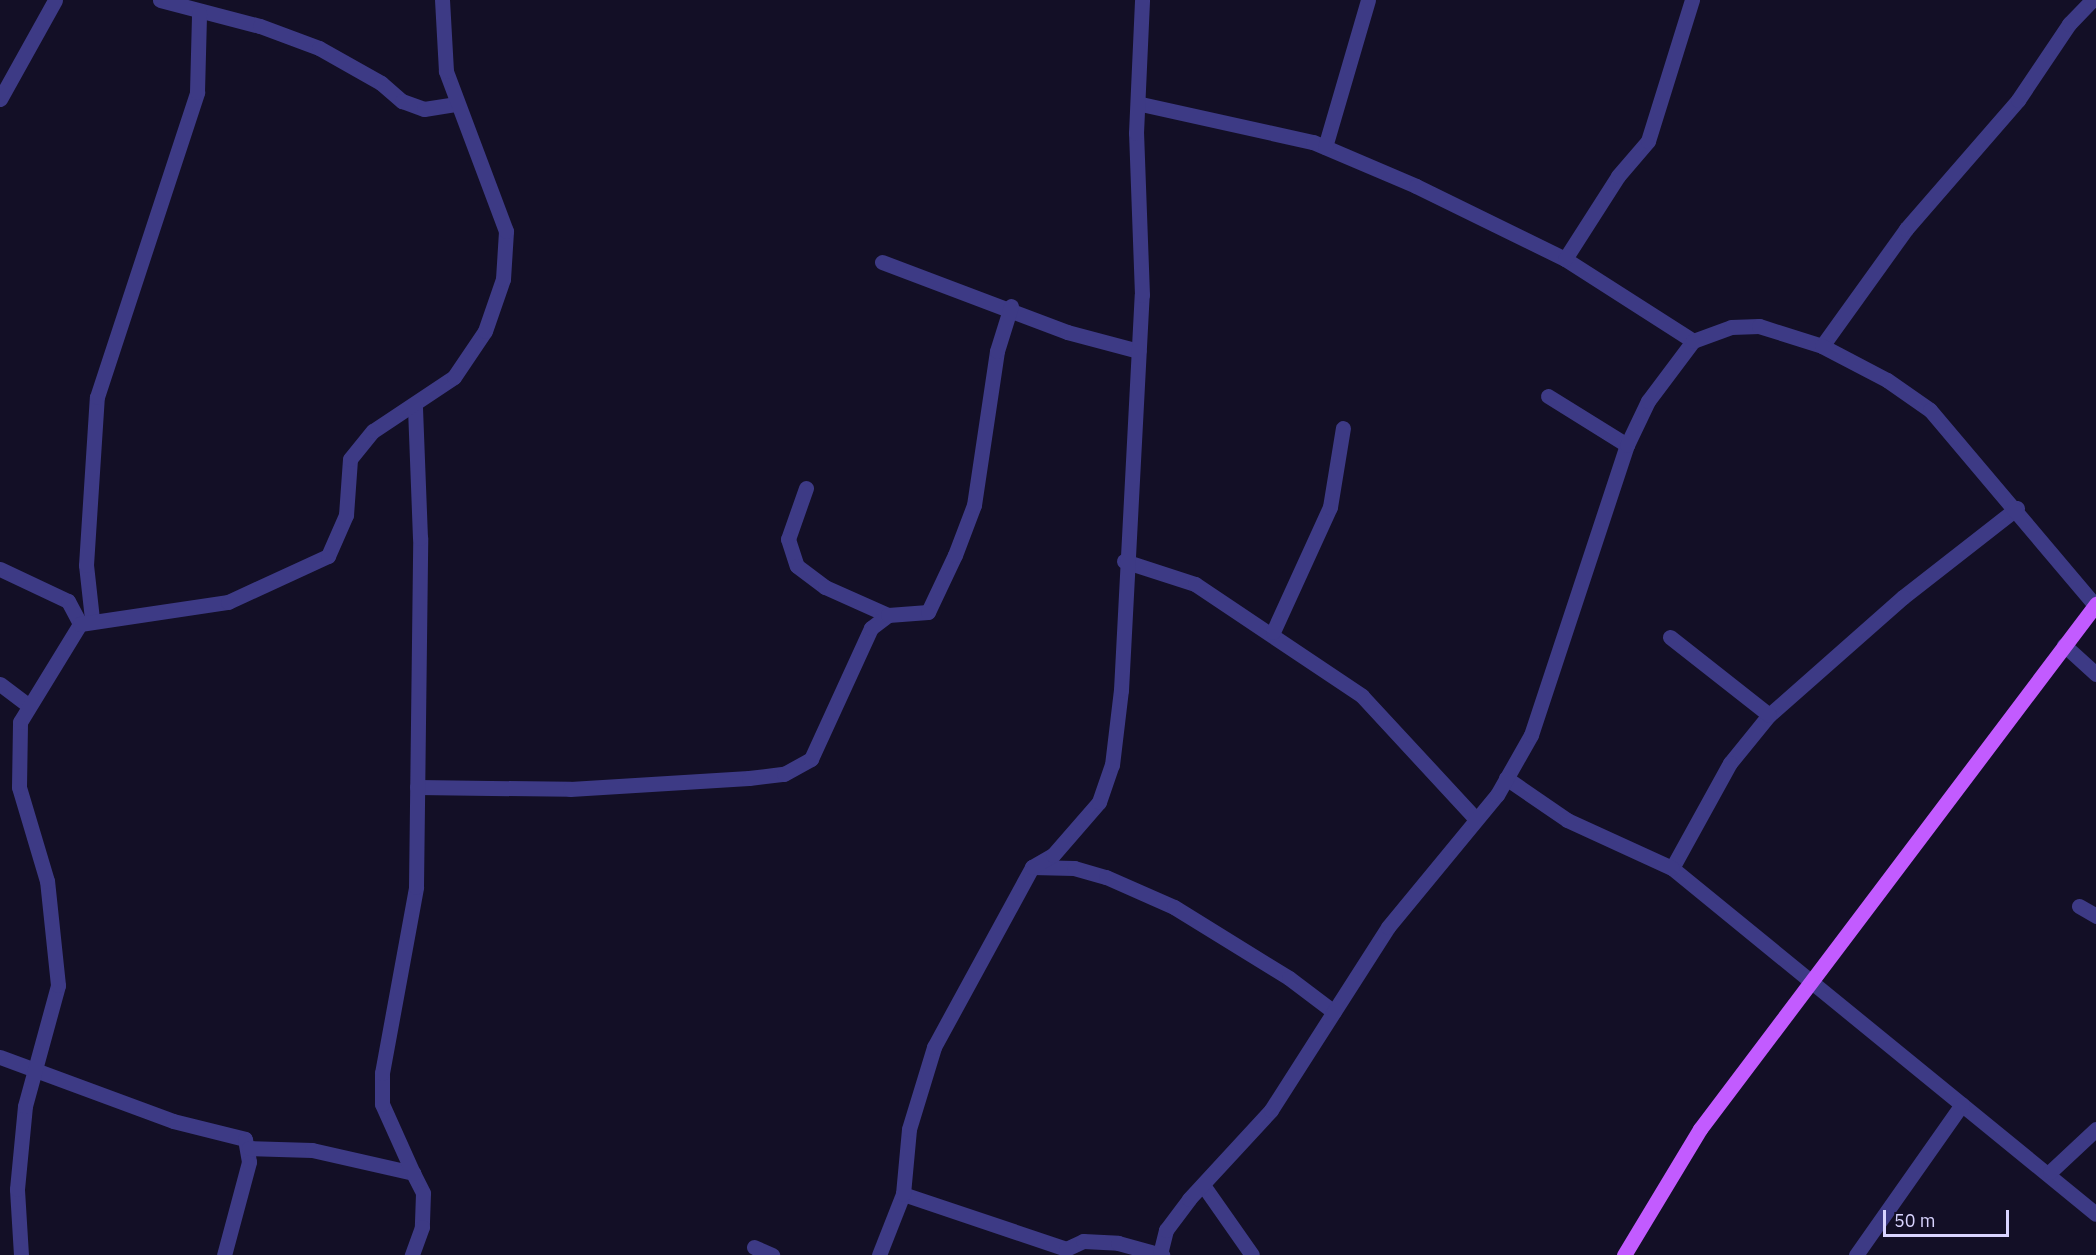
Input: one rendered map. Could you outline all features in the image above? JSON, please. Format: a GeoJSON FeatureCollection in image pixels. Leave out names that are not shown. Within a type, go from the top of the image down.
{"type":"FeatureCollection","features":[{"type":"Feature","properties":{"kind":"main road"},"geometry":{"type":"LineString","coordinates":[[1624,1255],[1700,1129],[1815,982],[2096,605]]}},
{"type":"Feature","properties":{"kind":"street"},"geometry":{"type":"LineString","coordinates":[[0,99],[56,0]]}},
{"type":"Feature","properties":{"kind":"street"},"geometry":{"type":"LineString","coordinates":[[160,0],[199,13],[260,26],[319,48],[381,83],[402,102],[424,109],[457,104]]}},
{"type":"Feature","properties":{"kind":"street"},"geometry":{"type":"LineString","coordinates":[[86,622],[228,602],[316,567],[340,538],[350,459],[374,431],[415,406],[454,377],[485,331],[503,279],[506,231],[446,71],[442,0]]}},
{"type":"Feature","properties":{"kind":"street"},"geometry":{"type":"LineString","coordinates":[[879,1255],[903,1194],[909,1129],[934,1047],[1032,867],[1053,855],[1099,802],[1112,765],[1121,690],[1124,561],[1138,351],[1136,133],[1141,104],[1142,0]]}},
{"type":"Feature","properties":{"kind":"street"},"geometry":{"type":"LineString","coordinates":[[1325,147],[1368,0]]}},
{"type":"Feature","properties":{"kind":"street"},"geometry":{"type":"LineString","coordinates":[[1565,259],[1618,176],[1648,141],[1692,0]]}},
{"type":"Feature","properties":{"kind":"street"},"geometry":{"type":"LineString","coordinates":[[1822,346],[1906,229],[2018,100],[2069,24],[2092,0]]}},
{"type":"Feature","properties":{"kind":"street"},"geometry":{"type":"LineString","coordinates":[[21,1255],[16,1189],[25,1106],[58,984],[57,945],[46,881],[19,787],[17,757],[27,704],[86,622],[86,566],[97,397],[197,92],[199,13]]}},
{"type":"Feature","properties":{"kind":"street"},"geometry":{"type":"LineString","coordinates":[[1141,104],[1193,112],[1325,147],[1565,259],[1693,341]]}},
{"type":"Feature","properties":{"kind":"street"},"geometry":{"type":"LineString","coordinates":[[882,262],[1011,306],[1067,332],[1138,351]]}},
{"type":"Feature","properties":{"kind":"street"},"geometry":{"type":"LineString","coordinates":[[806,488],[788,539],[797,566],[825,587],[888,615],[928,612],[955,555],[974,505],[997,351],[1011,306]]}},
{"type":"Feature","properties":{"kind":"street"},"geometry":{"type":"LineString","coordinates":[[903,1194],[1065,1252],[1083,1241],[1161,1254],[1166,1230],[1271,1110],[1388,927],[1506,778],[1531,735],[1627,445],[1648,400],[1693,341],[1731,327],[1759,326],[1822,346],[1929,410],[2017,508],[2096,605]]}},
{"type":"Feature","properties":{"kind":"street"},"geometry":{"type":"LineString","coordinates":[[1548,396],[1627,445]]}},
{"type":"Feature","properties":{"kind":"street"},"geometry":{"type":"LineString","coordinates":[[412,1255],[422,1227],[423,1193],[382,1104],[382,1073],[416,887],[420,538],[415,406]]}},
{"type":"Feature","properties":{"kind":"street"},"geometry":{"type":"LineString","coordinates":[[1273,632],[1330,507],[1343,428]]}},
{"type":"Feature","properties":{"kind":"street"},"geometry":{"type":"LineString","coordinates":[[1672,868],[1730,764],[1769,715],[1903,597],[2017,508]]}},
{"type":"Feature","properties":{"kind":"street"},"geometry":{"type":"LineString","coordinates":[[1124,561],[1195,584],[1273,632],[1362,696],[1474,817]]}},
{"type":"Feature","properties":{"kind":"street"},"geometry":{"type":"LineString","coordinates":[[0,570],[68,601],[86,622]]}},
{"type":"Feature","properties":{"kind":"street"},"geometry":{"type":"LineString","coordinates":[[417,787],[570,789],[784,774],[811,759],[827,734],[859,649],[871,628],[888,615]]}},
{"type":"Feature","properties":{"kind":"street"},"geometry":{"type":"LineString","coordinates":[[1670,637],[1769,715]]}},
{"type":"Feature","properties":{"kind":"street"},"geometry":{"type":"LineString","coordinates":[[2064,645],[2096,674]]}},
{"type":"Feature","properties":{"kind":"street"},"geometry":{"type":"LineString","coordinates":[[0,684],[27,704]]}},
{"type":"Feature","properties":{"kind":"street"},"geometry":{"type":"LineString","coordinates":[[1506,778],[1567,820],[1672,868],[1815,982],[1962,1104],[2050,1172],[2096,1214]]}},
{"type":"Feature","properties":{"kind":"street"},"geometry":{"type":"LineString","coordinates":[[1032,867],[1095,874],[1174,907],[1289,978],[1335,1012]]}},
{"type":"Feature","properties":{"kind":"street"},"geometry":{"type":"LineString","coordinates":[[2079,906],[2096,916]]}},
{"type":"Feature","properties":{"kind":"street"},"geometry":{"type":"LineString","coordinates":[[0,1057],[174,1121],[234,1134],[249,1148],[312,1150],[412,1173]]}},
{"type":"Feature","properties":{"kind":"street"},"geometry":{"type":"LineString","coordinates":[[1856,1255],[1962,1104]]}},
{"type":"Feature","properties":{"kind":"street"},"geometry":{"type":"LineString","coordinates":[[2050,1172],[2096,1129]]}},
{"type":"Feature","properties":{"kind":"street"},"geometry":{"type":"LineString","coordinates":[[224,1255],[249,1148]]}},
{"type":"Feature","properties":{"kind":"street"},"geometry":{"type":"LineString","coordinates":[[1203,1185],[1252,1255]]}},
{"type":"Feature","properties":{"kind":"street"},"geometry":{"type":"LineString","coordinates":[[754,1247],[772,1255]]}}]}
